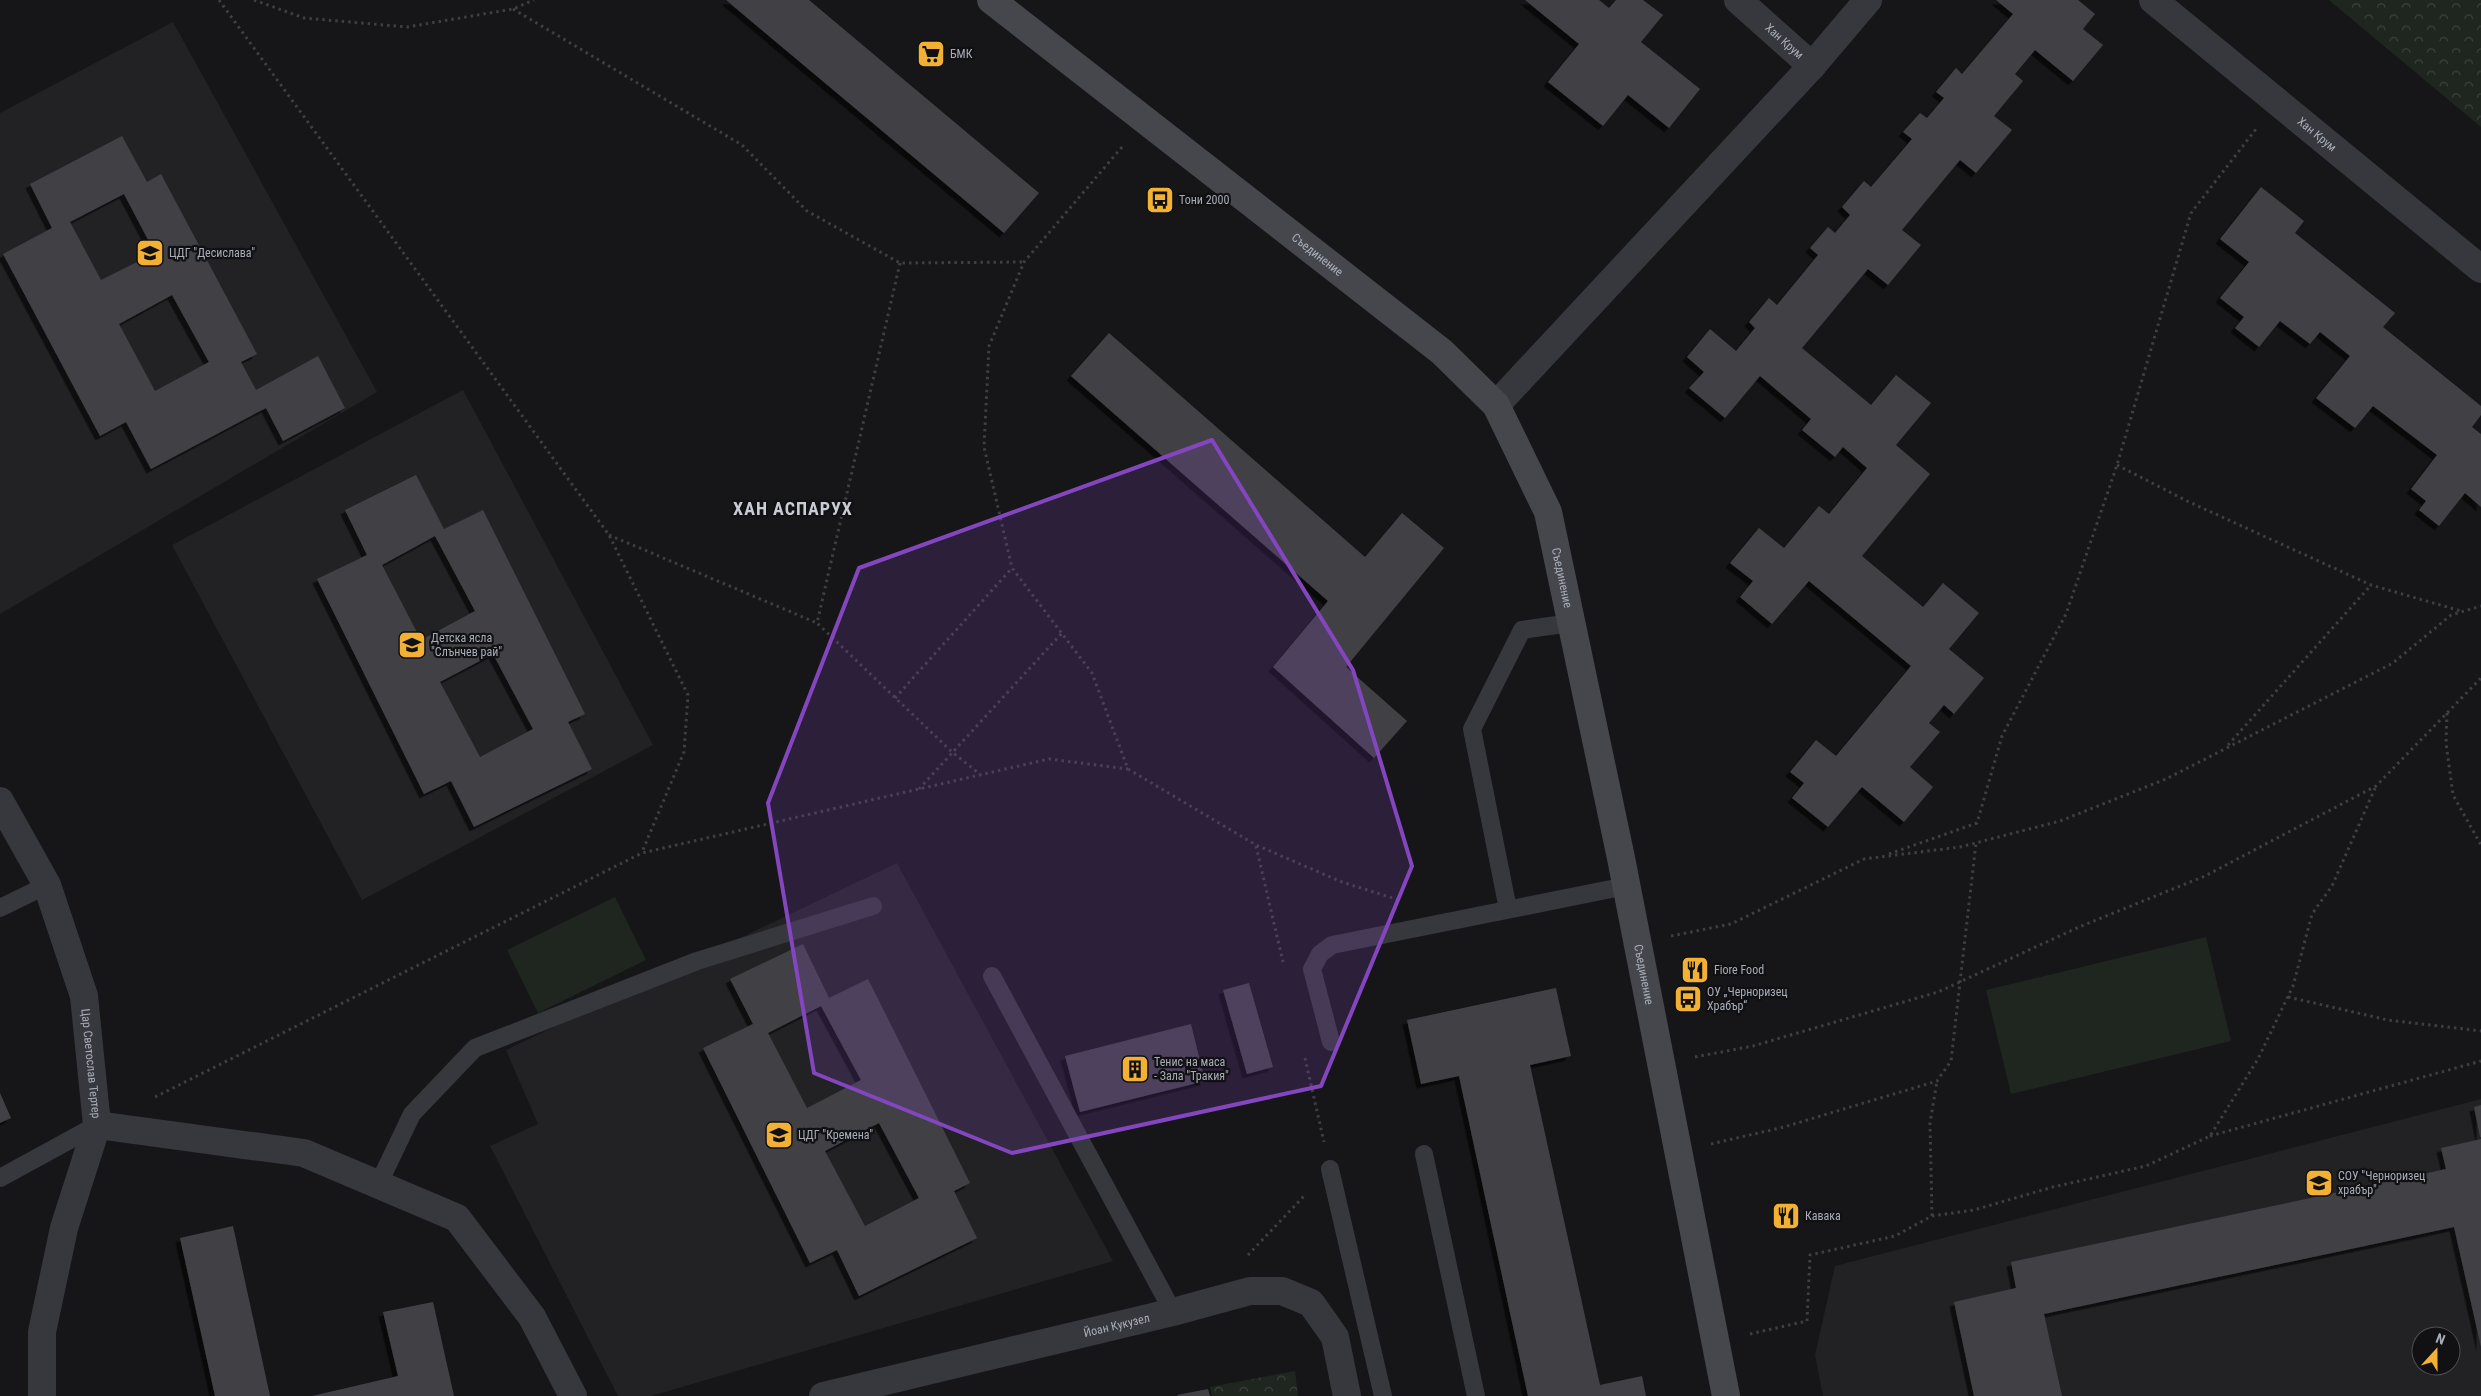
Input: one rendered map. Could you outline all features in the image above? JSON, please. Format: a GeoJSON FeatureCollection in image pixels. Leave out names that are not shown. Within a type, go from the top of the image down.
{"type":"FeatureCollection","features":[{"type":"Feature","properties":{"kind":"street","name":"Съединение"},"geometry":{"type":"LineString","coordinates":[[991,0],[1442,352],[1496,405],[1548,512],[1626,886],[1726,1396]]}},
{"type":"Feature","properties":{"kind":"street","name":"Хан Крум"},"geometry":{"type":"LineString","coordinates":[[1738,0],[1812,66],[1868,0]]}},
{"type":"Feature","properties":{"kind":"street","name":"Хан Крум"},"geometry":{"type":"LineString","coordinates":[[2153,0],[2481,269]]}},
{"type":"Feature","properties":{"kind":"street"},"geometry":{"type":"LineString","coordinates":[[1496,405],[1812,66]]}},
{"type":"Feature","properties":{"kind":"street","name":"Цар Светослав Тертер"},"geometry":{"type":"LineString","coordinates":[[1,803],[47,885],[84,996],[98,1125],[64,1228],[42,1332],[42,1396]]}},
{"type":"Feature","properties":{"kind":"street"},"geometry":{"type":"LineString","coordinates":[[98,1125],[304,1153],[456,1218],[532,1317],[573,1396]]}},
{"type":"Feature","properties":{"kind":"street","name":"Йоан Кукузел"},"geometry":{"type":"LineString","coordinates":[[823,1396],[1173,1312],[1250,1291],[1282,1291],[1311,1303],[1335,1337],[1346,1396]]}},
{"type":"Feature","properties":{"kind":"lane"},"geometry":{"type":"LineString","coordinates":[[1508,910],[1472,729],[1522,630],[1571,623]]}},
{"type":"Feature","properties":{"kind":"lane"},"geometry":{"type":"LineString","coordinates":[[0,908],[47,885]]}},
{"type":"Feature","properties":{"kind":"lane"},"geometry":{"type":"LineString","coordinates":[[1331,1042],[1312,968],[1320,954],[1332,945],[1626,886]]}},
{"type":"Feature","properties":{"kind":"lane"},"geometry":{"type":"LineString","coordinates":[[378,1185],[412,1114],[475,1048],[697,961],[873,906]]}},
{"type":"Feature","properties":{"kind":"lane"},"geometry":{"type":"LineString","coordinates":[[992,976],[1173,1312]]}},
{"type":"Feature","properties":{"kind":"lane"},"geometry":{"type":"LineString","coordinates":[[0,1178],[98,1125]]}},
{"type":"Feature","properties":{"kind":"lane"},"geometry":{"type":"LineString","coordinates":[[1424,1154],[1476,1396]]}},
{"type":"Feature","properties":{"kind":"lane"},"geometry":{"type":"LineString","coordinates":[[1330,1169],[1383,1396]]}},
{"type":"Feature","properties":{"kind":"path"},"geometry":{"type":"LineString","coordinates":[[220,0],[609,534],[688,695],[684,752],[642,853]]}},
{"type":"Feature","properties":{"kind":"path"},"geometry":{"type":"LineString","coordinates":[[254,0],[304,18],[407,28],[513,9],[534,0]]}},
{"type":"Feature","properties":{"kind":"path"},"geometry":{"type":"LineString","coordinates":[[513,9],[742,145],[807,211],[900,263],[1024,262]]}},
{"type":"Feature","properties":{"kind":"path"},"geometry":{"type":"LineString","coordinates":[[1882,857],[1977,823],[2002,736],[2066,614],[2117,465],[2191,213],[2275,101]]}},
{"type":"Feature","properties":{"kind":"path"},"geometry":{"type":"LineString","coordinates":[[1128,769],[1092,673],[1012,568],[984,447],[989,346],[1024,262],[1145,120]]}},
{"type":"Feature","properties":{"kind":"path"},"geometry":{"type":"LineString","coordinates":[[817,623],[900,263]]}},
{"type":"Feature","properties":{"kind":"path"},"geometry":{"type":"LineString","coordinates":[[2117,465],[2187,501],[2371,585],[2462,612]]}},
{"type":"Feature","properties":{"kind":"path"},"geometry":{"type":"LineString","coordinates":[[609,534],[817,623],[952,752],[981,775]]}},
{"type":"Feature","properties":{"kind":"path"},"geometry":{"type":"LineString","coordinates":[[895,698],[1012,568]]}},
{"type":"Feature","properties":{"kind":"path"},"geometry":{"type":"LineString","coordinates":[[2226,748],[2371,585]]}},
{"type":"Feature","properties":{"kind":"path"},"geometry":{"type":"LineString","coordinates":[[1637,944],[1731,924],[1864,859],[1960,847],[2060,821],[2166,779],[2393,663],[2451,615],[2481,606]]}},
{"type":"Feature","properties":{"kind":"path"},"geometry":{"type":"LineString","coordinates":[[919,789],[1062,633]]}},
{"type":"Feature","properties":{"kind":"path"},"geometry":{"type":"LineString","coordinates":[[1661,1064],[1753,1046],[1938,992],[2079,927],[2205,876],[2376,786],[2481,678]]}},
{"type":"Feature","properties":{"kind":"path"},"geometry":{"type":"LineString","coordinates":[[2448,713],[2446,743],[2453,794],[2481,845]]}},
{"type":"Feature","properties":{"kind":"path"},"geometry":{"type":"LineString","coordinates":[[151,1098],[642,853],[1049,759],[1128,769],[1256,845],[1342,882],[1402,901]]}},
{"type":"Feature","properties":{"kind":"path"},"geometry":{"type":"LineString","coordinates":[[2210,1136],[2258,1059],[2288,997],[2293,986],[2312,914],[2332,886],[2376,786]]}},
{"type":"Feature","properties":{"kind":"path"},"geometry":{"type":"LineString","coordinates":[[1932,1216],[1930,1123],[1937,1081],[1951,1061],[1971,900],[1976,843]]}},
{"type":"Feature","properties":{"kind":"path"},"geometry":{"type":"LineString","coordinates":[[2288,997],[2388,1020],[2481,1031]]}},
{"type":"Feature","properties":{"kind":"path"},"geometry":{"type":"LineString","coordinates":[[1715,1342],[1807,1322],[1810,1255],[1895,1236],[1932,1216],[1974,1210],[2052,1188],[2146,1166],[2210,1136],[2481,1061]]}},
{"type":"Feature","properties":{"kind":"path"},"geometry":{"type":"LineString","coordinates":[[1678,1151],[1784,1127],[1937,1081]]}},
{"type":"Feature","properties":{"kind":"path"},"geometry":{"type":"LineString","coordinates":[[1250,1291],[1248,1254],[1330,1169]]}},
{"type":"Feature","properties":{"kind":"highlighted area"},"geometry":{"type":"Polygon","coordinates":[[[1212,440],[1353,670],[1412,866],[1321,1086],[1012,1153],[814,1073],[768,803],[859,568],[1212,440]]]}},
{"type":"Feature","properties":{"kind":"shaded area","name":"ЦДГ \"Десислава\""},"geometry":{"type":"Polygon","coordinates":[[[173,22],[377,392],[0,614],[0,113],[173,22]]]}},
{"type":"Feature","properties":{"kind":"shaded area","name":"Детска ясла \"Слънчев рай\""},"geometry":{"type":"Polygon","coordinates":[[[463,390],[653,745],[362,900],[172,545],[463,390]]]}},
{"type":"Feature","properties":{"kind":"shaded area","name":"ЦДГ \"Кремена\""},"geometry":{"type":"Polygon","coordinates":[[[897,863],[1113,1261],[651,1396],[618,1396],[490,1146],[538,1124],[506,1050],[897,863]]]}},
{"type":"Feature","properties":{"kind":"shaded area","name":"СОУ \"Черноризец храбър\""},"geometry":{"type":"Polygon","coordinates":[[[2481,1099],[2481,1396],[1823,1396],[1815,1355],[1835,1266],[2481,1099]]]}},
{"type":"Feature","properties":{"kind":"green space"},"geometry":{"type":"Polygon","coordinates":[[[2329,0],[2481,0],[2481,127],[2329,0]]]}},
{"type":"Feature","properties":{"kind":"green space"},"geometry":{"type":"Polygon","coordinates":[[[615,897],[646,960],[538,1013],[507,950],[615,897]]]}},
{"type":"Feature","properties":{"kind":"green space"},"geometry":{"type":"Polygon","coordinates":[[[2206,937],[2231,1041],[2011,1094],[1986,990],[2206,937]]]}},
{"type":"Feature","properties":{"kind":"green space"},"geometry":{"type":"Polygon","coordinates":[[[1295,1371],[1298,1396],[1212,1396],[1210,1387],[1295,1371]]]}},
{"type":"Feature","properties":{"kind":"building"},"geometry":{"type":"Polygon","coordinates":[[[726,0],[809,0],[1039,193],[1004,233],[726,0]]]}},
{"type":"Feature","properties":{"kind":"building"},"geometry":{"type":"Polygon","coordinates":[[[1525,0],[1599,0],[1609,8],[1616,0],[1643,0],[1663,15],[1641,42],[1700,89],[1669,128],[1628,95],[1603,126],[1548,82],[1579,44],[1525,0]]]}},
{"type":"Feature","properties":{"kind":"building"},"geometry":{"type":"Polygon","coordinates":[[[1996,0],[2078,0],[2095,14],[2083,29],[2103,45],[2073,81],[2035,50],[2015,74],[2023,81],[1994,116],[2012,130],[1976,173],[1960,160],[1902,230],[1921,245],[1888,285],[1868,269],[1802,348],[1871,405],[1896,375],[1931,403],[1896,445],[1930,474],[1862,556],[1923,607],[1943,583],[1979,613],[1949,649],[1984,678],[1954,714],[1944,705],[1929,723],[1940,732],[1910,767],[1933,787],[1904,822],[1862,787],[1828,827],[1792,798],[1804,783],[1790,772],[1816,740],[1836,756],[1911,666],[1809,581],[1772,624],[1740,597],[1753,581],[1730,563],[1759,528],[1784,548],[1819,506],[1829,514],[1867,468],[1843,447],[1835,457],[1802,430],[1811,419],[1760,376],[1725,418],[1689,388],[1704,372],[1687,357],[1710,329],[1736,351],[1755,328],[1749,322],[1769,298],[1777,305],[1818,255],[1810,248],[1828,227],[1835,233],[1850,215],[1842,207],[1864,181],[1871,187],[1912,139],[1903,132],[1920,113],[1927,118],[1944,98],[1936,92],[1956,68],[1962,74],[2013,14],[1996,0]]]}},
{"type":"Feature","properties":{"kind":"building"},"geometry":{"type":"Polygon","coordinates":[[[122,136],[147,182],[161,174],[257,354],[241,362],[256,390],[318,356],[345,408],[283,441],[266,408],[151,469],[126,422],[100,436],[3,254],[52,228],[30,184],[122,136]],[[124,194],[70,222],[101,280],[155,253],[124,194]],[[172,295],[119,324],[155,391],[209,362],[172,295]]]}},
{"type":"Feature","properties":{"kind":"building"},"geometry":{"type":"Polygon","coordinates":[[[2261,187],[2304,221],[2295,233],[2395,313],[2383,327],[2481,406],[2481,415],[2472,427],[2481,434],[2481,507],[2465,493],[2439,526],[2419,510],[2426,501],[2411,489],[2437,455],[2373,406],[2355,428],[2316,398],[2350,356],[2320,332],[2310,344],[2280,321],[2259,347],[2235,328],[2244,317],[2220,298],[2249,262],[2220,239],[2261,187]]]}},
{"type":"Feature","properties":{"kind":"building"},"geometry":{"type":"Polygon","coordinates":[[[1109,333],[1365,557],[1402,513],[1444,548],[1346,667],[1407,721],[1374,758],[1273,667],[1328,601],[1071,376],[1109,333]]]}},
{"type":"Feature","properties":{"kind":"building"},"geometry":{"type":"Polygon","coordinates":[[[416,475],[444,529],[483,510],[585,714],[568,722],[592,769],[474,827],[451,781],[424,794],[317,579],[367,555],[345,510],[416,475]],[[435,536],[382,565],[421,640],[475,611],[435,536]],[[493,654],[440,682],[480,757],[533,729],[493,654]]]}},
{"type":"Feature","properties":{"kind":"building"},"geometry":{"type":"Polygon","coordinates":[[[803,944],[829,998],[868,979],[970,1183],[954,1191],[977,1238],[859,1296],[837,1250],[810,1263],[703,1048],[753,1024],[730,979],[803,944]],[[821,1006],[768,1033],[807,1108],[861,1080],[821,1006]],[[879,1123],[825,1151],[865,1226],[919,1198],[879,1123]]]}},
{"type":"Feature","properties":{"kind":"building"},"geometry":{"type":"Polygon","coordinates":[[[1249,983],[1273,1067],[1247,1074],[1223,990],[1249,983]]]}},
{"type":"Feature","properties":{"kind":"building"},"geometry":{"type":"Polygon","coordinates":[[[1556,988],[1571,1056],[1530,1065],[1600,1385],[1642,1376],[1646,1396],[1528,1396],[1459,1076],[1421,1084],[1407,1020],[1556,988]]]}},
{"type":"Feature","properties":{"kind":"building","name":"Тенис на маса - Зала \"Тракия\""},"geometry":{"type":"Polygon","coordinates":[[[1191,1024],[1205,1081],[1080,1112],[1065,1056],[1191,1024]]]}},
{"type":"Feature","properties":{"kind":"building"},"geometry":{"type":"Polygon","coordinates":[[[0,1093],[11,1118],[0,1123],[0,1093]]]}},
{"type":"Feature","properties":{"kind":"building"},"geometry":{"type":"Polygon","coordinates":[[[2481,1105],[2481,1137],[2480,1137],[2474,1107],[2481,1105]]]}},
{"type":"Feature","properties":{"kind":"building"},"geometry":{"type":"Polygon","coordinates":[[[2481,1139],[2481,1347],[2454,1227],[2044,1314],[2062,1396],[1974,1396],[1954,1302],[2016,1288],[2011,1262],[2446,1169],[2441,1148],[2481,1139]]]}},
{"type":"Feature","properties":{"kind":"building"},"geometry":{"type":"Polygon","coordinates":[[[233,1226],[270,1396],[215,1396],[180,1238],[233,1226]]]}},
{"type":"Feature","properties":{"kind":"building"},"geometry":{"type":"Polygon","coordinates":[[[433,1302],[454,1396],[312,1396],[398,1376],[383,1312],[433,1302]]]}},
{"type":"Feature","properties":{"kind":"building"},"geometry":{"type":"Polygon","coordinates":[[[1208,1389],[1210,1396],[1177,1395],[1208,1389]]]}},
{"type":"Feature","properties":{"kind":"place","name":"БМК"},"geometry":{"type":"Point","coordinates":[931,54]}},
{"type":"Feature","properties":{"kind":"place","name":"Тони 2000"},"geometry":{"type":"Point","coordinates":[1160,200]}},
{"type":"Feature","properties":{"kind":"place","name":"ЦДГ \"Десислава\""},"geometry":{"type":"Point","coordinates":[150,253]}},
{"type":"Feature","properties":{"kind":"place","name":"Детска ясла \"Слънчев рай\""},"geometry":{"type":"Point","coordinates":[412,645]}},
{"type":"Feature","properties":{"kind":"place","name":"Fiore Food"},"geometry":{"type":"Point","coordinates":[1695,970]}},
{"type":"Feature","properties":{"kind":"place","name":"ОУ „Черноризец Храбър“"},"geometry":{"type":"Point","coordinates":[1688,999]}},
{"type":"Feature","properties":{"kind":"place","name":"Тенис на маса - Зала \"Тракия\""},"geometry":{"type":"Point","coordinates":[1135,1069]}},
{"type":"Feature","properties":{"kind":"place","name":"ЦДГ \"Кремена\""},"geometry":{"type":"Point","coordinates":[779,1135]}},
{"type":"Feature","properties":{"kind":"place","name":"СОУ \"Черноризец храбър\""},"geometry":{"type":"Point","coordinates":[2319,1183]}},
{"type":"Feature","properties":{"kind":"place","name":"Кавака"},"geometry":{"type":"Point","coordinates":[1786,1216]}},
{"type":"Feature","properties":{"kind":"district","name":"ХАН АСПАРУХ"},"geometry":{"type":"Point","coordinates":[793,509]}}]}
